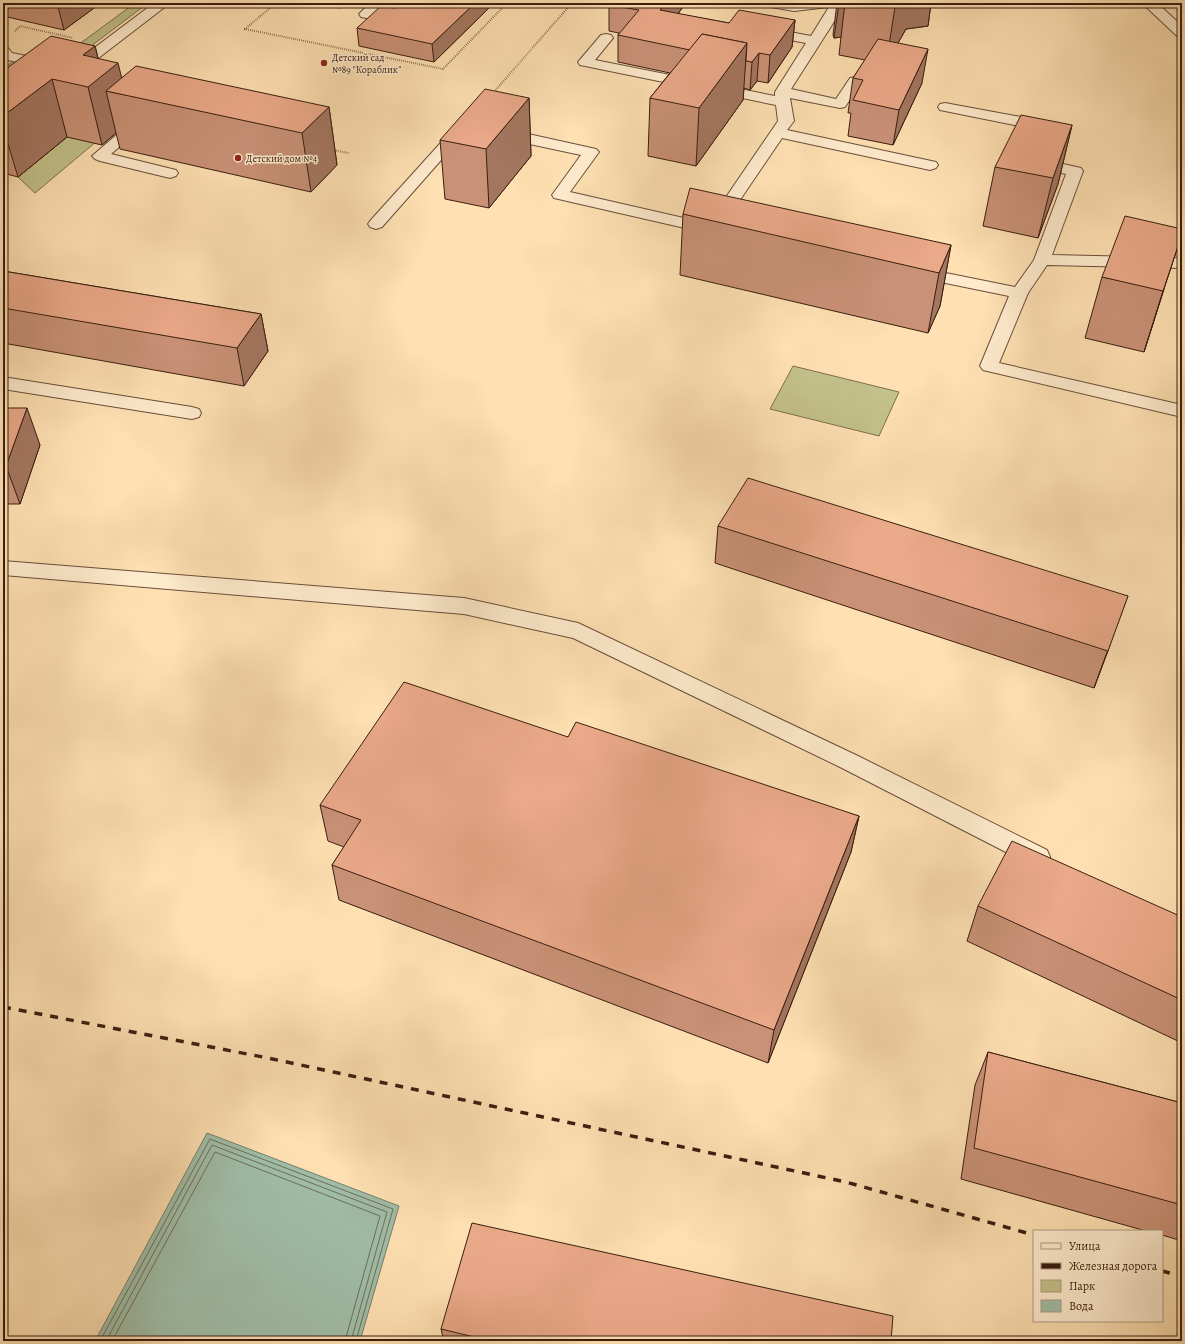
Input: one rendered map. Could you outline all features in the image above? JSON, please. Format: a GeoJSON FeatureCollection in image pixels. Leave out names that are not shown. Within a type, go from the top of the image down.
{"type":"FeatureCollection","features":[{"type":"Feature","properties":{"kind":"lane"},"geometry":{"type":"LineString","coordinates":[[74,70],[163,3]]}},
{"type":"Feature","properties":{"kind":"lane"},"geometry":{"type":"LineString","coordinates":[[378,3],[366,14],[396,20]]}},
{"type":"Feature","properties":{"kind":"lane"},"geometry":{"type":"LineString","coordinates":[[770,3],[794,7],[831,3]]}},
{"type":"Feature","properties":{"kind":"lane"},"geometry":{"type":"LineString","coordinates":[[376,224],[475,127],[591,152],[560,195],[719,231],[786,121],[783,97],[839,3]]}},
{"type":"Feature","properties":{"kind":"lane"},"geometry":{"type":"LineString","coordinates":[[1149,3],[1182,33]]}},
{"type":"Feature","properties":{"kind":"lane"},"geometry":{"type":"LineString","coordinates":[[752,29],[815,41]]}},
{"type":"Feature","properties":{"kind":"lane"},"geometry":{"type":"LineString","coordinates":[[606,38],[585,62],[783,97],[840,104],[855,82]]}},
{"type":"Feature","properties":{"kind":"lane"},"geometry":{"type":"LineString","coordinates":[[4,55],[89,74]]}},
{"type":"Feature","properties":{"kind":"lane"},"geometry":{"type":"LineString","coordinates":[[945,107],[1042,126],[1031,161],[1075,171],[1042,260],[1019,293],[989,366],[1182,411]]}},
{"type":"Feature","properties":{"kind":"lane"},"geometry":{"type":"LineString","coordinates":[[154,111],[100,156],[170,173]]}},
{"type":"Feature","properties":{"kind":"lane"},"geometry":{"type":"LineString","coordinates":[[779,133],[930,165]]}},
{"type":"Feature","properties":{"kind":"lane"},"geometry":{"type":"LineString","coordinates":[[1042,260],[1182,263]]}},
{"type":"Feature","properties":{"kind":"lane"},"geometry":{"type":"LineString","coordinates":[[904,269],[1019,293]]}},
{"type":"Feature","properties":{"kind":"lane"},"geometry":{"type":"LineString","coordinates":[[3,383],[192,413]]}},
{"type":"Feature","properties":{"kind":"lane"},"geometry":{"type":"LineString","coordinates":[[3,568],[464,606],[578,631],[850,762],[1055,865]]}},
{"type":"Feature","properties":{"kind":"path"},"geometry":{"type":"LineString","coordinates":[[475,127],[572,3]]}},
{"type":"Feature","properties":{"kind":"path"},"geometry":{"type":"LineString","coordinates":[[15,31],[20,26],[78,39]]}},
{"type":"Feature","properties":{"kind":"path"},"geometry":{"type":"LineString","coordinates":[[326,148],[349,154]]}},
{"type":"Feature","properties":{"kind":"green space"},"geometry":{"type":"Polygon","coordinates":[[[135,3],[148,3],[70,62],[59,59],[135,3]]]}},
{"type":"Feature","properties":{"kind":"green space"},"geometry":{"type":"Polygon","coordinates":[[[14,61],[153,94],[35,193],[18,177],[109,103],[3,90],[3,68],[14,61]]]}},
{"type":"Feature","properties":{"kind":"green space"},"geometry":{"type":"Polygon","coordinates":[[[793,366],[899,392],[879,436],[770,409],[793,366]]]}},
{"type":"Feature","properties":{"kind":"water"},"geometry":{"type":"Polygon","coordinates":[[[207,1133],[399,1206],[360,1341],[95,1341],[207,1133]]]}},
{"type":"Feature","properties":{"kind":"building"},"geometry":{"type":"Polygon","coordinates":[[[402,3],[475,3],[432,44],[357,28],[382,5],[394,8],[401,6],[402,3]]]}},
{"type":"Feature","properties":{"kind":"building"},"geometry":{"type":"Polygon","coordinates":[[[611,3],[666,3],[660,10],[729,23],[739,10],[795,20],[770,55],[759,53],[752,62],[746,61],[747,43],[702,34],[690,50],[618,35],[639,10],[609,5],[611,3]]]}},
{"type":"Feature","properties":{"kind":"building"},"geometry":{"type":"Polygon","coordinates":[[[869,3],[897,3],[895,7],[869,3]]]}},
{"type":"Feature","properties":{"kind":"building"},"geometry":{"type":"Polygon","coordinates":[[[702,34],[747,43],[699,108],[650,98],[702,34]]]}},
{"type":"Feature","properties":{"kind":"building"},"geometry":{"type":"Polygon","coordinates":[[[51,36],[95,46],[83,55],[118,63],[88,87],[52,79],[3,116],[3,71],[51,36]]]}},
{"type":"Feature","properties":{"kind":"building"},"geometry":{"type":"Polygon","coordinates":[[[878,39],[928,49],[899,110],[853,100],[863,80],[853,78],[878,39]]]}},
{"type":"Feature","properties":{"kind":"building"},"geometry":{"type":"Polygon","coordinates":[[[136,66],[329,107],[302,133],[106,91],[136,66]]]}},
{"type":"Feature","properties":{"kind":"building"},"geometry":{"type":"Polygon","coordinates":[[[485,89],[529,98],[486,149],[440,140],[485,89]]]}},
{"type":"Feature","properties":{"kind":"building"},"geometry":{"type":"Polygon","coordinates":[[[1021,115],[1072,125],[1053,178],[995,167],[1021,115]]]}},
{"type":"Feature","properties":{"kind":"building"},"geometry":{"type":"Polygon","coordinates":[[[690,188],[951,245],[939,273],[683,214],[690,188]]]}},
{"type":"Feature","properties":{"kind":"building"},"geometry":{"type":"Polygon","coordinates":[[[1125,216],[1182,229],[1182,234],[1163,291],[1102,277],[1125,216]]]}},
{"type":"Feature","properties":{"kind":"building"},"geometry":{"type":"Polygon","coordinates":[[[3,271],[261,314],[237,348],[3,308],[3,271]]]}},
{"type":"Feature","properties":{"kind":"building"},"geometry":{"type":"Polygon","coordinates":[[[3,408],[27,408],[6,466],[3,466],[3,408]]]}},
{"type":"Feature","properties":{"kind":"building"},"geometry":{"type":"Polygon","coordinates":[[[748,478],[1128,596],[1108,651],[718,526],[748,478]]]}},
{"type":"Feature","properties":{"kind":"building"},"geometry":{"type":"Polygon","coordinates":[[[404,682],[568,737],[576,722],[859,816],[774,1030],[332,865],[361,820],[320,805],[404,682]]]}},
{"type":"Feature","properties":{"kind":"building"},"geometry":{"type":"Polygon","coordinates":[[[1012,841],[1182,917],[1182,1000],[978,906],[1012,841]]]}},
{"type":"Feature","properties":{"kind":"building"},"geometry":{"type":"Polygon","coordinates":[[[988,1052],[1182,1103],[1182,1205],[974,1148],[988,1052]]]}},
{"type":"Feature","properties":{"kind":"building"},"geometry":{"type":"Polygon","coordinates":[[[472,1223],[893,1316],[891,1341],[491,1341],[441,1329],[472,1223]]]}},
{"type":"Feature","properties":{"kind":"railway"},"geometry":{"type":"LineString","coordinates":[[3,1007],[268,1058],[846,1182],[1033,1235]]}},
{"type":"Feature","properties":{"kind":"railway"},"geometry":{"type":"LineString","coordinates":[[1163,1271],[1182,1276]]}},
{"type":"Feature","properties":{"kind":"place","name":"Детский сад №89 \"Кораблик\""},"geometry":{"type":"Point","coordinates":[324,63]}},
{"type":"Feature","properties":{"kind":"place","name":"Детский дом №4"},"geometry":{"type":"Point","coordinates":[238,158]}}]}
